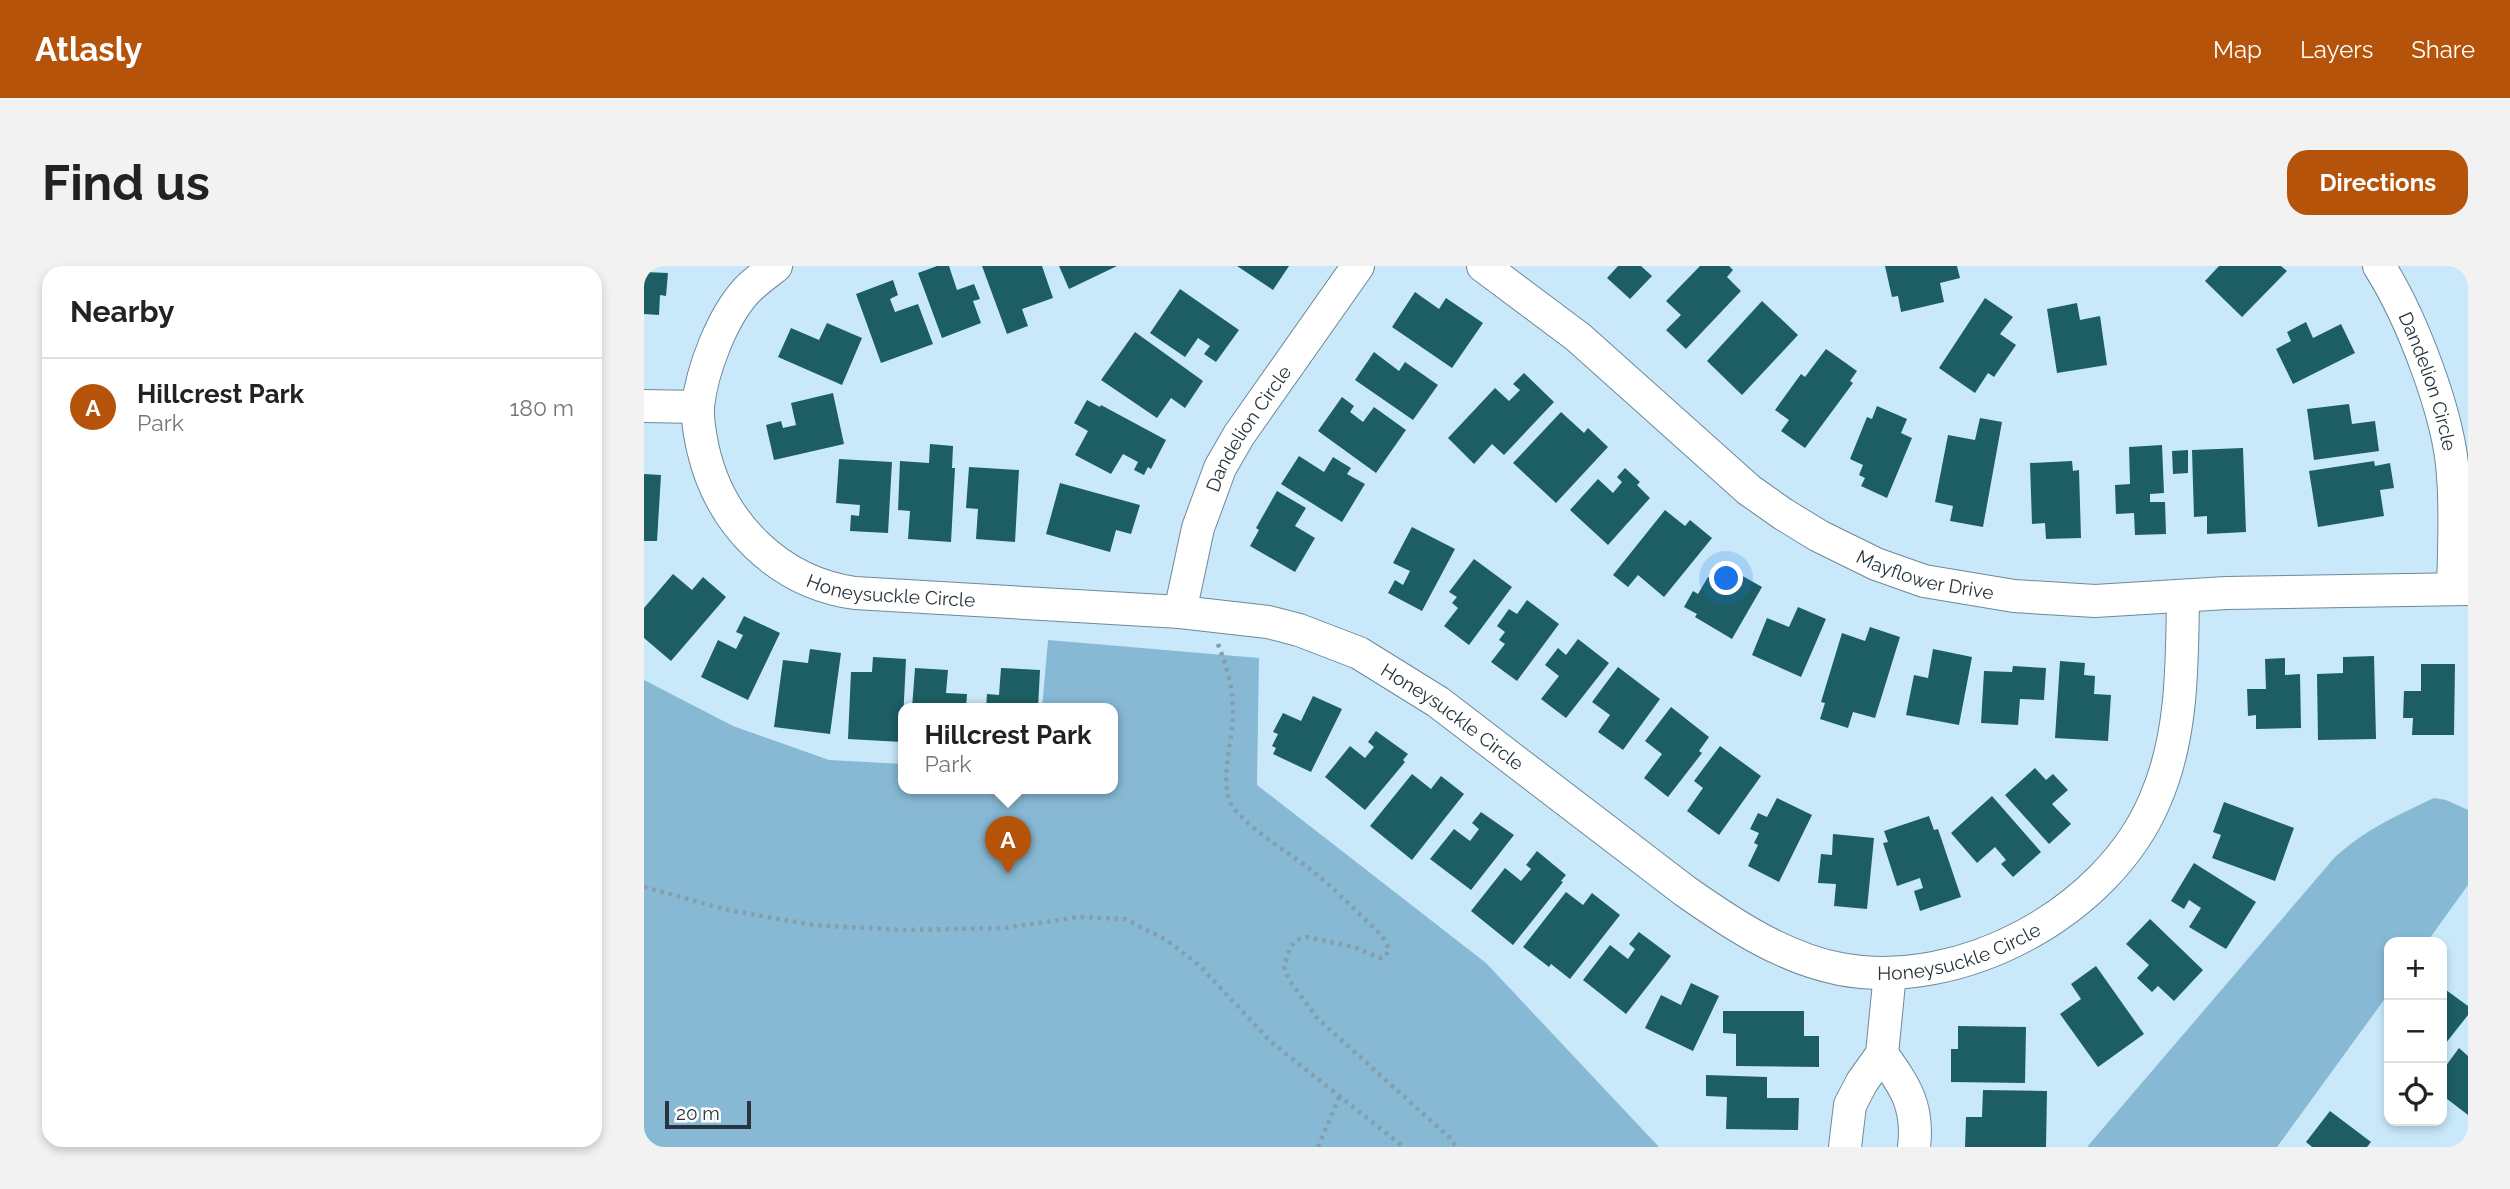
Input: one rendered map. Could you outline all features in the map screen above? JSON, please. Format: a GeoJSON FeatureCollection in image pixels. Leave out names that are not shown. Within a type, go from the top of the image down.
{"type":"FeatureCollection","features":[{"type":"Feature","properties":{"kind":"street","name":"Honeysuckle Circle"},"geometry":{"type":"LineString","coordinates":[[776,266],[747,290],[728,319],[704,374],[698,407],[699,428],[707,463],[728,511],[749,540],[780,565],[814,584],[862,594],[1180,612],[1268,622],[1299,630],[1359,653],[1438,702],[1725,919],[1758,939],[1811,961],[1840,969],[1890,973],[1924,970],[1956,962],[2029,933],[2067,909],[2101,880],[2122,856],[2155,802],[2175,734],[2182,654],[2183,596]]}},
{"type":"Feature","properties":{"kind":"street","name":"Dandelion Circle"},"geometry":{"type":"LineString","coordinates":[[1180,612],[1198,528],[1220,468],[1239,435],[1358,266]]}},
{"type":"Feature","properties":{"kind":"street","name":"Mayflower Drive"},"geometry":{"type":"LineString","coordinates":[[1483,266],[1578,337],[1749,490],[1802,526],[1875,564],[1924,581],[2014,596],[2095,601],[2183,596],[2461,589]]}},
{"type":"Feature","properties":{"kind":"street","name":"Dandelion Circle"},"geometry":{"type":"LineString","coordinates":[[2379,266],[2406,318],[2442,417],[2453,474],[2461,589]]}},
{"type":"Feature","properties":{"kind":"street"},"geometry":{"type":"LineString","coordinates":[[644,406],[698,407]]}},
{"type":"Feature","properties":{"kind":"street"},"geometry":{"type":"LineString","coordinates":[[1845,1147],[1850,1105],[1882,1054],[1890,973]]}},
{"type":"Feature","properties":{"kind":"street"},"geometry":{"type":"LineString","coordinates":[[1882,1054],[1912,1101],[1915,1119],[1914,1147]]}},
{"type":"Feature","properties":{"kind":"path"},"geometry":{"type":"LineString","coordinates":[[1218,643],[1230,676],[1233,708],[1226,784],[1228,801],[1250,824],[1318,875],[1382,936],[1388,948],[1386,956],[1375,957],[1354,947],[1307,937],[1297,940],[1285,957],[1284,967],[1289,980],[1318,1019],[1450,1138],[1456,1147]]}},
{"type":"Feature","properties":{"kind":"path"},"geometry":{"type":"LineString","coordinates":[[644,887],[728,910],[813,925],[903,930],[1004,928],[1079,917],[1125,919],[1168,941],[1202,968],[1271,1042],[1404,1147]]}},
{"type":"Feature","properties":{"kind":"path"},"geometry":{"type":"LineString","coordinates":[[1318,1147],[1340,1095]]}},
{"type":"Feature","properties":{"kind":"shaded area"},"geometry":{"type":"Polygon","coordinates":[[[1048,640],[1259,658],[1257,785],[1486,963],[1659,1147],[644,1147],[644,680],[733,726],[829,760],[898,764],[898,794],[1118,794],[1118,703],[1042,703],[1048,640]]]}},
{"type":"Feature","properties":{"kind":"shaded area"},"geometry":{"type":"Polygon","coordinates":[[[2434,798],[2446,800],[2468,810],[2468,885],[2431,937],[2384,937],[2384,1000],[2277,1147],[2087,1147],[2335,857],[2394,817],[2434,798]]]}},
{"type":"Feature","properties":{"kind":"building"},"geometry":{"type":"Polygon","coordinates":[[[937,266],[949,266],[957,290],[974,284],[980,299],[973,301],[981,323],[942,338],[918,273],[937,266]]]}},
{"type":"Feature","properties":{"kind":"building"},"geometry":{"type":"Polygon","coordinates":[[[982,266],[1042,266],[1053,298],[1022,309],[1028,326],[1007,334],[982,266]]]}},
{"type":"Feature","properties":{"kind":"building"},"geometry":{"type":"Polygon","coordinates":[[[1059,266],[1117,266],[1069,289],[1059,266]]]}},
{"type":"Feature","properties":{"kind":"building"},"geometry":{"type":"Polygon","coordinates":[[[1237,266],[1289,266],[1273,290],[1237,266]]]}},
{"type":"Feature","properties":{"kind":"building"},"geometry":{"type":"Polygon","coordinates":[[[1618,266],[1641,266],[1652,276],[1630,299],[1607,278],[1618,266]]]}},
{"type":"Feature","properties":{"kind":"building"},"geometry":{"type":"Polygon","coordinates":[[[1700,266],[1729,266],[1733,270],[1727,277],[1741,291],[1686,349],[1666,330],[1681,315],[1666,301],[1700,266]]]}},
{"type":"Feature","properties":{"kind":"building"},"geometry":{"type":"Polygon","coordinates":[[[1885,266],[1957,266],[1960,278],[1940,283],[1944,302],[1901,312],[1898,296],[1892,297],[1885,266]]]}},
{"type":"Feature","properties":{"kind":"building"},"geometry":{"type":"Polygon","coordinates":[[[2219,266],[2281,266],[2287,271],[2242,317],[2205,281],[2219,266]]]}},
{"type":"Feature","properties":{"kind":"building"},"geometry":{"type":"Polygon","coordinates":[[[644,272],[668,273],[666,296],[660,295],[659,315],[644,314],[644,272]]]}},
{"type":"Feature","properties":{"kind":"building"},"geometry":{"type":"Polygon","coordinates":[[[893,280],[898,295],[890,299],[895,312],[918,304],[933,344],[881,363],[856,294],[893,280]]]}},
{"type":"Feature","properties":{"kind":"building"},"geometry":{"type":"Polygon","coordinates":[[[1180,289],[1239,330],[1216,362],[1204,354],[1210,346],[1198,338],[1185,357],[1150,333],[1180,289]]]}},
{"type":"Feature","properties":{"kind":"building"},"geometry":{"type":"Polygon","coordinates":[[[1415,292],[1439,309],[1446,298],[1483,323],[1452,368],[1392,327],[1415,292]]]}},
{"type":"Feature","properties":{"kind":"building"},"geometry":{"type":"Polygon","coordinates":[[[1985,298],[2013,317],[2000,334],[2016,345],[1994,377],[1988,373],[1975,393],[1939,368],[1985,298]]]}},
{"type":"Feature","properties":{"kind":"building"},"geometry":{"type":"Polygon","coordinates":[[[1762,301],[1798,335],[1742,395],[1707,361],[1762,301]]]}},
{"type":"Feature","properties":{"kind":"building"},"geometry":{"type":"Polygon","coordinates":[[[2077,303],[2080,320],[2100,316],[2107,365],[2057,373],[2047,309],[2077,303]]]}},
{"type":"Feature","properties":{"kind":"building"},"geometry":{"type":"Polygon","coordinates":[[[2306,322],[2313,338],[2341,324],[2355,353],[2293,384],[2276,349],[2291,341],[2287,332],[2306,322]]]}},
{"type":"Feature","properties":{"kind":"building"},"geometry":{"type":"Polygon","coordinates":[[[827,323],[862,338],[842,385],[778,357],[791,328],[819,340],[827,323]]]}},
{"type":"Feature","properties":{"kind":"building"},"geometry":{"type":"Polygon","coordinates":[[[1135,332],[1203,381],[1185,408],[1171,398],[1157,418],[1101,380],[1135,332]]]}},
{"type":"Feature","properties":{"kind":"building"},"geometry":{"type":"Polygon","coordinates":[[[1826,349],[1857,371],[1850,381],[1853,383],[1805,448],[1781,431],[1789,420],[1775,410],[1801,374],[1805,377],[1826,349]]]}},
{"type":"Feature","properties":{"kind":"building"},"geometry":{"type":"Polygon","coordinates":[[[1374,352],[1399,371],[1405,362],[1438,385],[1413,420],[1355,380],[1374,352]]]}},
{"type":"Feature","properties":{"kind":"building"},"geometry":{"type":"Polygon","coordinates":[[[1524,373],[1554,402],[1504,455],[1492,444],[1474,464],[1448,438],[1495,388],[1509,401],[1520,390],[1513,384],[1524,373]]]}},
{"type":"Feature","properties":{"kind":"building"},"geometry":{"type":"Polygon","coordinates":[[[833,393],[844,444],[774,460],[766,425],[781,421],[783,428],[796,425],[791,403],[833,393]]]}},
{"type":"Feature","properties":{"kind":"building"},"geometry":{"type":"Polygon","coordinates":[[[1342,397],[1354,406],[1350,412],[1363,422],[1374,407],[1406,430],[1376,473],[1318,431],[1342,397]]]}},
{"type":"Feature","properties":{"kind":"building"},"geometry":{"type":"Polygon","coordinates":[[[1087,400],[1166,440],[1151,469],[1148,467],[1144,475],[1134,470],[1138,462],[1123,454],[1111,474],[1075,455],[1088,431],[1074,423],[1087,400]]]}},
{"type":"Feature","properties":{"kind":"building"},"geometry":{"type":"Polygon","coordinates":[[[2349,404],[2352,424],[2375,421],[2379,451],[2314,460],[2307,409],[2349,404]]]}},
{"type":"Feature","properties":{"kind":"building"},"geometry":{"type":"Polygon","coordinates":[[[1877,406],[1907,419],[1901,433],[1912,438],[1887,498],[1861,486],[1865,478],[1859,475],[1863,465],[1850,459],[1867,417],[1872,419],[1877,406]]]}},
{"type":"Feature","properties":{"kind":"building"},"geometry":{"type":"Polygon","coordinates":[[[1561,412],[1584,433],[1588,428],[1608,447],[1556,503],[1513,463],[1561,412]]]}},
{"type":"Feature","properties":{"kind":"building"},"geometry":{"type":"Polygon","coordinates":[[[1980,418],[2002,422],[1983,527],[1950,521],[1953,506],[1935,502],[1948,435],[1975,440],[1980,418]]]}},
{"type":"Feature","properties":{"kind":"building"},"geometry":{"type":"Polygon","coordinates":[[[930,444],[953,446],[952,468],[955,468],[951,542],[908,539],[910,511],[898,510],[900,461],[929,463],[930,444]]]}},
{"type":"Feature","properties":{"kind":"building"},"geometry":{"type":"Polygon","coordinates":[[[2162,445],[2164,493],[2150,494],[2150,502],[2165,502],[2166,534],[2135,535],[2134,513],[2116,514],[2115,485],[2130,484],[2129,447],[2162,445]]]}},
{"type":"Feature","properties":{"kind":"building"},"geometry":{"type":"Polygon","coordinates":[[[2243,448],[2246,532],[2207,534],[2207,516],[2194,517],[2192,450],[2243,448]]]}},
{"type":"Feature","properties":{"kind":"building"},"geometry":{"type":"Polygon","coordinates":[[[2188,450],[2188,473],[2173,474],[2172,451],[2188,450]]]}},
{"type":"Feature","properties":{"kind":"building"},"geometry":{"type":"Polygon","coordinates":[[[1299,456],[1324,472],[1333,457],[1351,468],[1347,474],[1365,484],[1342,522],[1281,484],[1299,456]]]}},
{"type":"Feature","properties":{"kind":"building"},"geometry":{"type":"Polygon","coordinates":[[[839,459],[892,462],[888,533],[850,531],[851,515],[859,516],[860,505],[836,503],[839,459]]]}},
{"type":"Feature","properties":{"kind":"building"},"geometry":{"type":"Polygon","coordinates":[[[2072,461],[2073,471],[2079,470],[2081,538],[2046,539],[2045,523],[2032,524],[2030,463],[2072,461]]]}},
{"type":"Feature","properties":{"kind":"building"},"geometry":{"type":"Polygon","coordinates":[[[2374,461],[2375,466],[2390,463],[2394,488],[2380,490],[2384,516],[2318,527],[2309,471],[2374,461]]]}},
{"type":"Feature","properties":{"kind":"building"},"geometry":{"type":"Polygon","coordinates":[[[969,467],[1019,470],[1015,542],[976,539],[978,509],[966,508],[969,467]]]}},
{"type":"Feature","properties":{"kind":"building"},"geometry":{"type":"Polygon","coordinates":[[[1625,468],[1640,482],[1637,485],[1650,498],[1608,545],[1570,510],[1598,479],[1613,493],[1622,482],[1617,477],[1625,468]]]}},
{"type":"Feature","properties":{"kind":"building"},"geometry":{"type":"Polygon","coordinates":[[[644,474],[661,475],[657,541],[644,541],[644,474]]]}},
{"type":"Feature","properties":{"kind":"building"},"geometry":{"type":"Polygon","coordinates":[[[1060,483],[1140,505],[1131,534],[1116,530],[1110,552],[1046,534],[1060,483]]]}},
{"type":"Feature","properties":{"kind":"building"},"geometry":{"type":"Polygon","coordinates":[[[1277,491],[1306,508],[1295,526],[1315,538],[1295,572],[1250,546],[1259,530],[1256,528],[1277,491]]]}},
{"type":"Feature","properties":{"kind":"building"},"geometry":{"type":"Polygon","coordinates":[[[1665,510],[1685,526],[1690,520],[1712,538],[1664,597],[1638,575],[1628,587],[1613,575],[1665,510]]]}},
{"type":"Feature","properties":{"kind":"building"},"geometry":{"type":"Polygon","coordinates":[[[1412,527],[1455,549],[1422,611],[1388,593],[1395,580],[1403,585],[1410,571],[1393,563],[1412,527]]]}},
{"type":"Feature","properties":{"kind":"building"},"geometry":{"type":"Polygon","coordinates":[[[1474,559],[1512,587],[1469,645],[1444,626],[1458,608],[1452,603],[1457,597],[1449,592],[1474,559]]]}},
{"type":"Feature","properties":{"kind":"building"},"geometry":{"type":"Polygon","coordinates":[[[1732,570],[1762,587],[1732,639],[1695,617],[1697,614],[1684,607],[1693,591],[1698,594],[1708,577],[1723,586],[1732,570]]]}},
{"type":"Feature","properties":{"kind":"building"},"geometry":{"type":"Polygon","coordinates":[[[673,574],[692,590],[703,577],[726,597],[671,661],[644,638],[644,608],[673,574]]]}},
{"type":"Feature","properties":{"kind":"building"},"geometry":{"type":"Polygon","coordinates":[[[1527,600],[1559,624],[1517,681],[1491,662],[1505,644],[1499,640],[1505,632],[1497,626],[1509,609],[1517,614],[1527,600]]]}},
{"type":"Feature","properties":{"kind":"building"},"geometry":{"type":"Polygon","coordinates":[[[1798,607],[1826,619],[1801,677],[1752,655],[1767,618],[1789,627],[1798,607]]]}},
{"type":"Feature","properties":{"kind":"building"},"geometry":{"type":"Polygon","coordinates":[[[744,616],[780,633],[748,700],[701,677],[718,640],[736,649],[743,635],[736,632],[744,616]]]}},
{"type":"Feature","properties":{"kind":"building"},"geometry":{"type":"Polygon","coordinates":[[[1870,627],[1900,637],[1875,718],[1853,712],[1848,728],[1820,719],[1825,703],[1821,702],[1842,633],[1865,641],[1870,627]]]}},
{"type":"Feature","properties":{"kind":"building"},"geometry":{"type":"Polygon","coordinates":[[[1578,639],[1609,663],[1566,718],[1541,699],[1559,676],[1545,665],[1558,648],[1566,655],[1578,639]]]}},
{"type":"Feature","properties":{"kind":"building"},"geometry":{"type":"Polygon","coordinates":[[[810,649],[841,653],[830,734],[774,727],[783,660],[808,663],[810,649]]]}},
{"type":"Feature","properties":{"kind":"building"},"geometry":{"type":"Polygon","coordinates":[[[1933,649],[1972,657],[1959,725],[1906,715],[1914,675],[1928,678],[1933,649]]]}},
{"type":"Feature","properties":{"kind":"building"},"geometry":{"type":"Polygon","coordinates":[[[2374,656],[2376,739],[2318,740],[2317,674],[2343,673],[2343,657],[2374,656]]]}},
{"type":"Feature","properties":{"kind":"building"},"geometry":{"type":"Polygon","coordinates":[[[873,657],[906,659],[904,703],[898,703],[898,742],[848,739],[851,672],[872,672],[873,657]]]}},
{"type":"Feature","properties":{"kind":"building"},"geometry":{"type":"Polygon","coordinates":[[[2285,658],[2285,675],[2300,674],[2301,728],[2256,729],[2256,715],[2248,716],[2247,689],[2266,689],[2265,659],[2285,658]]]}},
{"type":"Feature","properties":{"kind":"building"},"geometry":{"type":"Polygon","coordinates":[[[2060,661],[2085,663],[2084,675],[2095,676],[2094,694],[2111,695],[2108,741],[2055,738],[2060,661]]]}},
{"type":"Feature","properties":{"kind":"building"},"geometry":{"type":"Polygon","coordinates":[[[2421,664],[2455,664],[2454,735],[2412,735],[2413,718],[2403,718],[2404,691],[2421,691],[2421,664]]]}},
{"type":"Feature","properties":{"kind":"building"},"geometry":{"type":"Polygon","coordinates":[[[2013,666],[2046,668],[2044,700],[2020,699],[2018,725],[1981,723],[1984,671],[2012,672],[2013,666]]]}},
{"type":"Feature","properties":{"kind":"building"},"geometry":{"type":"Polygon","coordinates":[[[1618,667],[1660,699],[1623,750],[1598,732],[1610,715],[1592,702],[1618,667]]]}},
{"type":"Feature","properties":{"kind":"building"},"geometry":{"type":"Polygon","coordinates":[[[915,668],[948,670],[946,693],[967,694],[966,703],[912,703],[915,668]]]}},
{"type":"Feature","properties":{"kind":"building"},"geometry":{"type":"Polygon","coordinates":[[[1001,668],[1040,670],[1038,703],[986,703],[987,694],[999,695],[1001,668]]]}},
{"type":"Feature","properties":{"kind":"building"},"geometry":{"type":"Polygon","coordinates":[[[1313,696],[1342,709],[1311,772],[1273,754],[1276,748],[1272,746],[1278,734],[1273,732],[1283,713],[1301,721],[1313,696]]]}},
{"type":"Feature","properties":{"kind":"building"},"geometry":{"type":"Polygon","coordinates":[[[1671,707],[1709,737],[1699,751],[1702,753],[1668,797],[1644,778],[1662,754],[1645,741],[1671,707]]]}},
{"type":"Feature","properties":{"kind":"building"},"geometry":{"type":"Polygon","coordinates":[[[1376,731],[1408,754],[1403,760],[1405,762],[1365,810],[1325,777],[1350,746],[1365,758],[1374,747],[1368,742],[1376,731]]]}},
{"type":"Feature","properties":{"kind":"building"},"geometry":{"type":"Polygon","coordinates":[[[1720,746],[1761,776],[1719,835],[1687,811],[1703,788],[1694,781],[1720,746]]]}},
{"type":"Feature","properties":{"kind":"building"},"geometry":{"type":"Polygon","coordinates":[[[2035,768],[2046,780],[2053,774],[2068,790],[2052,804],[2071,824],[2049,844],[2005,795],[2035,768]]]}},
{"type":"Feature","properties":{"kind":"building"},"geometry":{"type":"Polygon","coordinates":[[[1412,774],[1431,789],[1441,776],[1464,794],[1412,860],[1370,826],[1412,774]]]}},
{"type":"Feature","properties":{"kind":"building"},"geometry":{"type":"Polygon","coordinates":[[[1992,796],[2041,852],[2013,877],[2001,864],[2006,860],[1995,847],[1977,863],[1951,833],[1992,796]]]}},
{"type":"Feature","properties":{"kind":"building"},"geometry":{"type":"Polygon","coordinates":[[[1777,798],[1812,815],[1779,882],[1748,866],[1758,845],[1754,843],[1759,833],[1750,829],[1758,813],[1767,817],[1777,798]]]}},
{"type":"Feature","properties":{"kind":"building"},"geometry":{"type":"Polygon","coordinates":[[[2224,802],[2294,828],[2275,881],[2212,858],[2221,835],[2213,832],[2224,802]]]}},
{"type":"Feature","properties":{"kind":"building"},"geometry":{"type":"Polygon","coordinates":[[[1481,812],[1514,835],[1471,890],[1430,859],[1454,829],[1470,841],[1479,829],[1472,823],[1481,812]]]}},
{"type":"Feature","properties":{"kind":"building"},"geometry":{"type":"Polygon","coordinates":[[[1929,816],[1934,830],[1938,829],[1961,897],[1920,911],[1914,891],[1923,888],[1920,878],[1897,886],[1883,843],[1888,842],[1884,831],[1929,816]]]}},
{"type":"Feature","properties":{"kind":"building"},"geometry":{"type":"Polygon","coordinates":[[[1833,834],[1874,838],[1867,909],[1834,906],[1836,884],[1818,883],[1821,854],[1832,855],[1833,834]]]}},
{"type":"Feature","properties":{"kind":"building"},"geometry":{"type":"Polygon","coordinates":[[[1537,851],[1566,875],[1513,945],[1471,911],[1505,868],[1521,881],[1531,869],[1526,865],[1537,851]]]}},
{"type":"Feature","properties":{"kind":"building"},"geometry":{"type":"Polygon","coordinates":[[[2194,863],[2256,902],[2226,949],[2189,927],[2201,908],[2189,900],[2184,909],[2171,901],[2194,863]]]}},
{"type":"Feature","properties":{"kind":"building"},"geometry":{"type":"Polygon","coordinates":[[[1566,892],[1583,905],[1592,893],[1620,915],[1570,979],[1523,947],[1566,892]]]}},
{"type":"Feature","properties":{"kind":"building"},"geometry":{"type":"Polygon","coordinates":[[[2150,919],[2203,970],[2174,1001],[2158,986],[2152,992],[2137,978],[2149,965],[2126,944],[2150,919]]]}},
{"type":"Feature","properties":{"kind":"building"},"geometry":{"type":"Polygon","coordinates":[[[1639,932],[1671,956],[1626,1014],[1583,980],[1610,945],[1628,959],[1635,949],[1629,944],[1639,932]]]}},
{"type":"Feature","properties":{"kind":"building"},"geometry":{"type":"Polygon","coordinates":[[[2096,966],[2144,1034],[2098,1067],[2060,1014],[2081,999],[2071,984],[2096,966]]]}},
{"type":"Feature","properties":{"kind":"building"},"geometry":{"type":"Polygon","coordinates":[[[1691,983],[1719,996],[1693,1051],[1645,1028],[1661,995],[1681,1005],[1691,983]]]}},
{"type":"Feature","properties":{"kind":"building"},"geometry":{"type":"Polygon","coordinates":[[[2447,991],[2468,1006],[2468,1015],[2447,1042],[2447,991]]]}},
{"type":"Feature","properties":{"kind":"building"},"geometry":{"type":"Polygon","coordinates":[[[1723,1011],[1804,1011],[1804,1036],[1819,1036],[1819,1067],[1736,1066],[1736,1034],[1723,1033],[1723,1011]]]}},
{"type":"Feature","properties":{"kind":"building"},"geometry":{"type":"Polygon","coordinates":[[[1958,1026],[2026,1027],[2025,1083],[1951,1082],[1951,1049],[1958,1049],[1958,1026]]]}},
{"type":"Feature","properties":{"kind":"building"},"geometry":{"type":"Polygon","coordinates":[[[2459,1048],[2468,1056],[2468,1115],[2447,1099],[2447,1064],[2459,1048]]]}},
{"type":"Feature","properties":{"kind":"building"},"geometry":{"type":"Polygon","coordinates":[[[1706,1075],[1767,1077],[1767,1098],[1799,1098],[1798,1130],[1726,1129],[1727,1097],[1706,1096],[1706,1075]]]}},
{"type":"Feature","properties":{"kind":"building"},"geometry":{"type":"Polygon","coordinates":[[[1983,1090],[2047,1091],[2046,1147],[1965,1147],[1966,1117],[1982,1117],[1983,1090]]]}},
{"type":"Feature","properties":{"kind":"building"},"geometry":{"type":"Polygon","coordinates":[[[2330,1111],[2371,1142],[2367,1147],[2312,1147],[2306,1142],[2330,1111]]]}},
{"type":"Feature","properties":{"kind":"place","name":"Hillcrest Park"},"geometry":{"type":"Point","coordinates":[1008,874]}}]}
